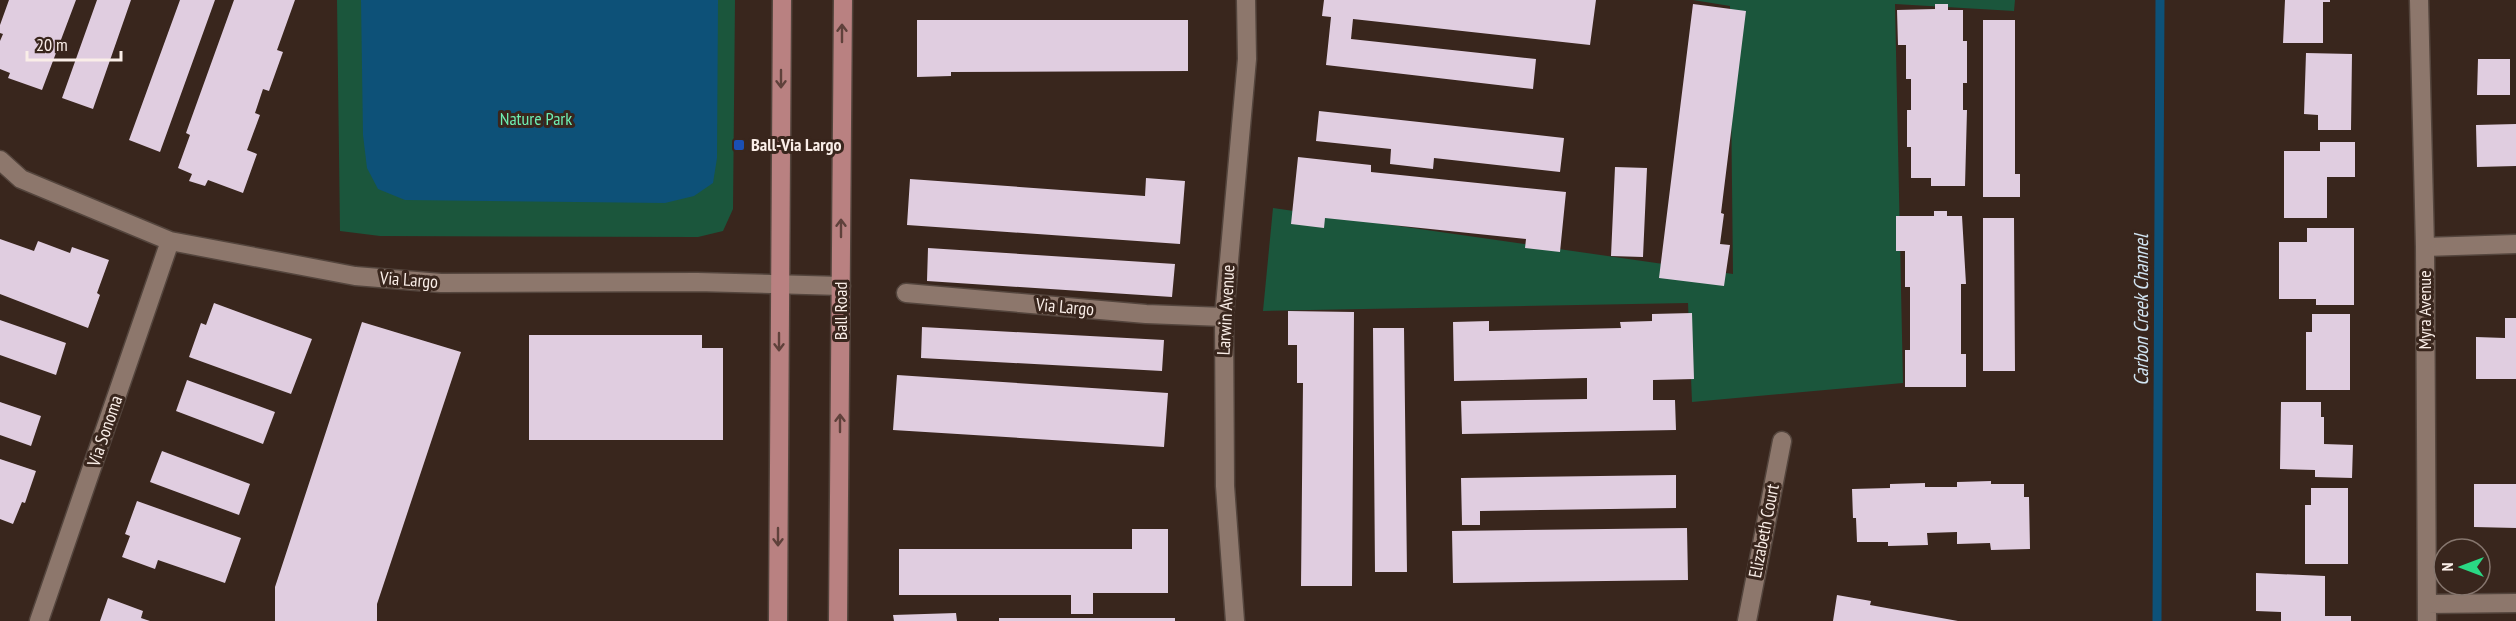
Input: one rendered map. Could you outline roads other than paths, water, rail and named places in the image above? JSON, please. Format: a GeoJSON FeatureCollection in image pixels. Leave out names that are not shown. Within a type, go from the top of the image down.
{"type":"FeatureCollection","features":[{"type":"Feature","properties":{"kind":"main road"},"geometry":{"type":"LineString","coordinates":[[778,621],[782,0]]}},
{"type":"Feature","properties":{"kind":"main road","name":"Ball Road"},"geometry":{"type":"LineString","coordinates":[[838,621],[843,0]]}},
{"type":"Feature","properties":{"kind":"street","name":"Larwin Avenue"},"geometry":{"type":"LineString","coordinates":[[1235,621],[1225,486],[1224,317],[1247,59],[1246,0]]}},
{"type":"Feature","properties":{"kind":"street","name":"Myra Avenue"},"geometry":{"type":"LineString","coordinates":[[2419,0],[2425,247],[2427,612]]}},
{"type":"Feature","properties":{"kind":"street","name":"Via Largo"},"geometry":{"type":"LineString","coordinates":[[0,160],[21,179],[170,241],[355,276],[441,283],[841,286]]}},
{"type":"Feature","properties":{"kind":"street","name":"Via Sonoma"},"geometry":{"type":"LineString","coordinates":[[39,621],[170,241]]}},
{"type":"Feature","properties":{"kind":"street"},"geometry":{"type":"LineString","coordinates":[[2425,247],[2516,244]]}},
{"type":"Feature","properties":{"kind":"street","name":"Via Largo"},"geometry":{"type":"LineString","coordinates":[[906,292],[1146,314],[1224,317]]}},
{"type":"Feature","properties":{"kind":"street","name":"Elizabeth Court"},"geometry":{"type":"LineString","coordinates":[[1747,621],[1782,441]]}},
{"type":"Feature","properties":{"kind":"street"},"geometry":{"type":"LineString","coordinates":[[2427,612],[2516,603]]}},
{"type":"Feature","properties":{"kind":"water","name":"Nature Park"},"geometry":{"type":"Polygon","coordinates":[[[361,0],[718,0],[717,158],[713,183],[694,196],[665,203],[405,200],[378,189],[367,168],[363,135],[361,0]]]}},
{"type":"Feature","properties":{"kind":"waterway","name":"Carbon Creek Channel"},"geometry":{"type":"LineString","coordinates":[[2157,621],[2160,0]]}},
{"type":"Feature","properties":{"kind":"place","name":"Ball-Via Largo"},"geometry":{"type":"Point","coordinates":[739,145]}}]}
